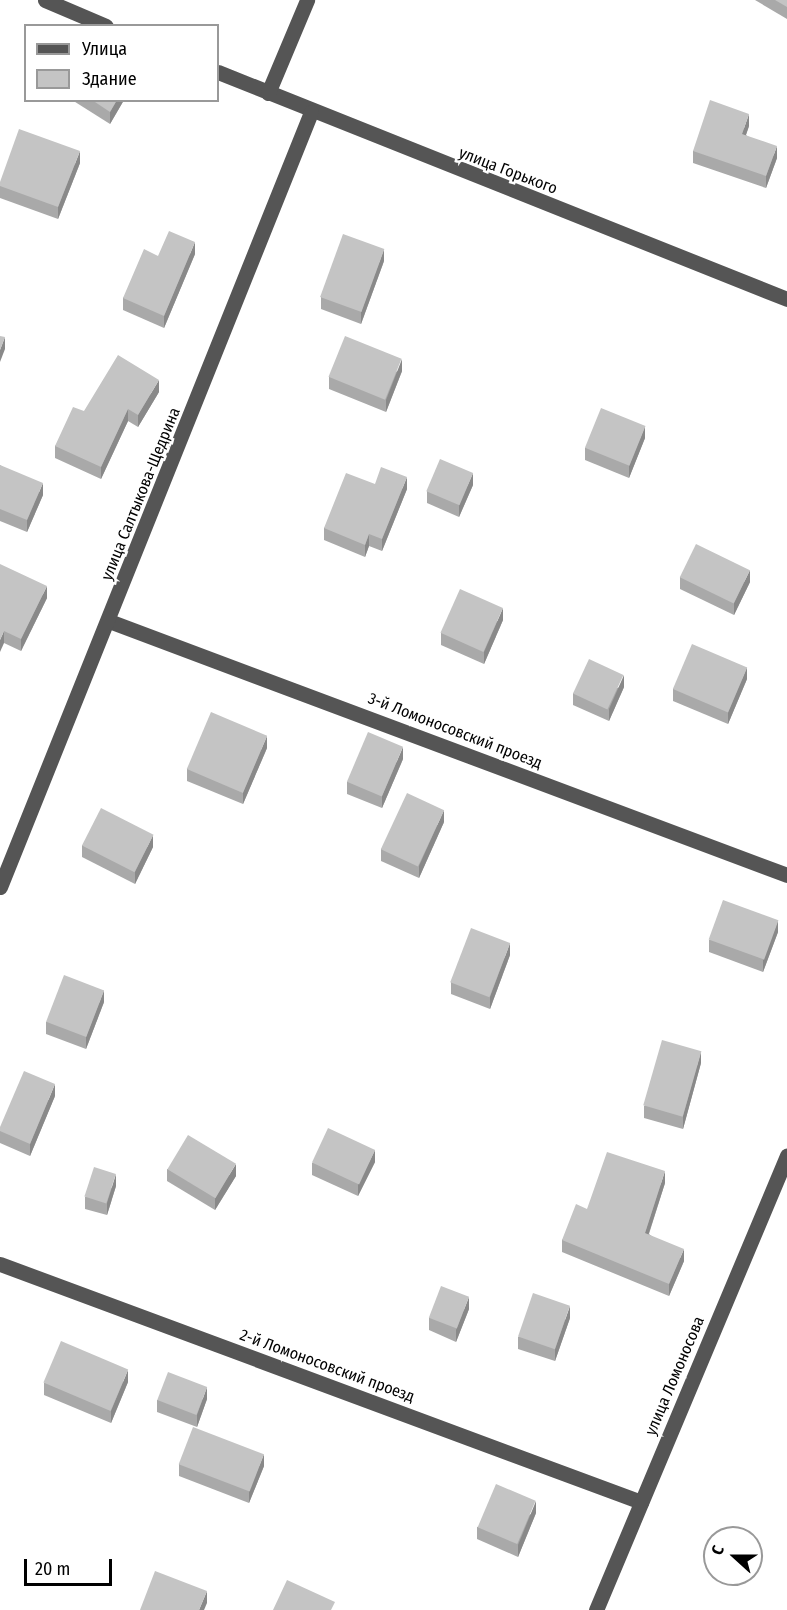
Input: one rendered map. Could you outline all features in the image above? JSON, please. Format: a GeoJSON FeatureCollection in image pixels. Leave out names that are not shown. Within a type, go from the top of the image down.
{"type":"FeatureCollection","features":[{"type":"Feature","properties":{"kind":"street"},"geometry":{"type":"LineString","coordinates":[[45,0],[101,24]]}},
{"type":"Feature","properties":{"kind":"street"},"geometry":{"type":"LineString","coordinates":[[268,93],[307,0]]}},
{"type":"Feature","properties":{"kind":"street","name":"улица Горького"},"geometry":{"type":"LineString","coordinates":[[219,72],[311,112],[787,299]]}},
{"type":"Feature","properties":{"kind":"street","name":"улица Салтыкова-Щедрина"},"geometry":{"type":"LineString","coordinates":[[0,887],[110,621],[311,112]]}},
{"type":"Feature","properties":{"kind":"street","name":"3-й Ломоносовский проезд"},"geometry":{"type":"LineString","coordinates":[[110,621],[787,875]]}},
{"type":"Feature","properties":{"kind":"street","name":"улица Ломоносова"},"geometry":{"type":"LineString","coordinates":[[596,1610],[787,1155]]}},
{"type":"Feature","properties":{"kind":"street","name":"2-й Ломоносовский проезд"},"geometry":{"type":"LineString","coordinates":[[0,1264],[641,1502]]}},
{"type":"Feature","properties":{"kind":"building"},"geometry":{"type":"Polygon","coordinates":[[[775,0],[787,0],[787,7],[775,0]]]}},
{"type":"Feature","properties":{"kind":"building"},"geometry":{"type":"Polygon","coordinates":[[[710,100],[749,114],[742,134],[777,146],[766,176],[693,151],[710,100]]]}},
{"type":"Feature","properties":{"kind":"building"},"geometry":{"type":"Polygon","coordinates":[[[95,102],[116,102],[110,112],[95,102]]]}},
{"type":"Feature","properties":{"kind":"building"},"geometry":{"type":"Polygon","coordinates":[[[19,129],[80,151],[58,207],[0,186],[19,129]]]}},
{"type":"Feature","properties":{"kind":"building"},"geometry":{"type":"Polygon","coordinates":[[[169,231],[195,242],[164,316],[123,298],[144,249],[158,256],[169,231]]]}},
{"type":"Feature","properties":{"kind":"building"},"geometry":{"type":"Polygon","coordinates":[[[343,234],[384,249],[361,312],[320,297],[343,234]]]}},
{"type":"Feature","properties":{"kind":"building"},"geometry":{"type":"Polygon","coordinates":[[[0,336],[5,337],[0,350],[0,336]]]}},
{"type":"Feature","properties":{"kind":"building"},"geometry":{"type":"Polygon","coordinates":[[[345,336],[402,359],[385,400],[329,377],[345,336]]]}},
{"type":"Feature","properties":{"kind":"building"},"geometry":{"type":"Polygon","coordinates":[[[118,355],[159,380],[138,415],[128,409],[101,467],[55,446],[73,407],[84,411],[118,355]]]}},
{"type":"Feature","properties":{"kind":"building"},"geometry":{"type":"Polygon","coordinates":[[[601,408],[646,426],[629,466],[585,448],[601,408]]]}},
{"type":"Feature","properties":{"kind":"building"},"geometry":{"type":"Polygon","coordinates":[[[440,459],[473,473],[459,505],[426,491],[440,459]]]}},
{"type":"Feature","properties":{"kind":"building"},"geometry":{"type":"Polygon","coordinates":[[[0,465],[43,483],[27,520],[0,509],[0,465]]]}},
{"type":"Feature","properties":{"kind":"building"},"geometry":{"type":"Polygon","coordinates":[[[381,467],[407,477],[382,539],[369,534],[365,545],[324,528],[346,473],[375,484],[381,467]]]}},
{"type":"Feature","properties":{"kind":"building"},"geometry":{"type":"Polygon","coordinates":[[[696,544],[750,570],[734,604],[680,577],[696,544]]]}},
{"type":"Feature","properties":{"kind":"building"},"geometry":{"type":"Polygon","coordinates":[[[0,564],[47,586],[21,639],[4,631],[0,640],[0,564]]]}},
{"type":"Feature","properties":{"kind":"building"},"geometry":{"type":"Polygon","coordinates":[[[460,589],[503,608],[483,652],[440,633],[460,589]]]}},
{"type":"Feature","properties":{"kind":"building"},"geometry":{"type":"Polygon","coordinates":[[[692,644],[747,667],[728,713],[673,689],[692,644]]]}},
{"type":"Feature","properties":{"kind":"building"},"geometry":{"type":"Polygon","coordinates":[[[589,659],[623,675],[607,709],[573,693],[589,659]]]}},
{"type":"Feature","properties":{"kind":"building"},"geometry":{"type":"Polygon","coordinates":[[[211,712],[267,736],[243,793],[187,769],[211,712]]]}},
{"type":"Feature","properties":{"kind":"building"},"geometry":{"type":"Polygon","coordinates":[[[368,732],[403,747],[382,797],[347,782],[368,732]]]}},
{"type":"Feature","properties":{"kind":"building"},"geometry":{"type":"Polygon","coordinates":[[[407,793],[444,810],[418,867],[381,849],[407,793]]]}},
{"type":"Feature","properties":{"kind":"building"},"geometry":{"type":"Polygon","coordinates":[[[101,808],[154,835],[135,872],[82,845],[101,808]]]}},
{"type":"Feature","properties":{"kind":"building"},"geometry":{"type":"Polygon","coordinates":[[[723,900],[778,920],[764,960],[709,939],[723,900]]]}},
{"type":"Feature","properties":{"kind":"building"},"geometry":{"type":"Polygon","coordinates":[[[471,928],[510,943],[489,997],[450,982],[471,928]]]}},
{"type":"Feature","properties":{"kind":"building"},"geometry":{"type":"Polygon","coordinates":[[[64,975],[104,990],[86,1037],[46,1022],[64,975]]]}},
{"type":"Feature","properties":{"kind":"building"},"geometry":{"type":"Polygon","coordinates":[[[662,1040],[701,1051],[683,1117],[643,1105],[662,1040]]]}},
{"type":"Feature","properties":{"kind":"building"},"geometry":{"type":"Polygon","coordinates":[[[24,1071],[55,1084],[30,1144],[0,1131],[24,1071]]]}},
{"type":"Feature","properties":{"kind":"building"},"geometry":{"type":"Polygon","coordinates":[[[328,1128],[375,1150],[359,1184],[312,1162],[328,1128]]]}},
{"type":"Feature","properties":{"kind":"building"},"geometry":{"type":"Polygon","coordinates":[[[188,1135],[236,1164],[215,1198],[167,1169],[188,1135]]]}},
{"type":"Feature","properties":{"kind":"building"},"geometry":{"type":"Polygon","coordinates":[[[607,1152],[665,1171],[645,1233],[684,1249],[669,1284],[562,1240],[576,1204],[587,1209],[607,1152]]]}},
{"type":"Feature","properties":{"kind":"building"},"geometry":{"type":"Polygon","coordinates":[[[94,1167],[116,1174],[106,1204],[84,1196],[94,1167]]]}},
{"type":"Feature","properties":{"kind":"building"},"geometry":{"type":"Polygon","coordinates":[[[441,1286],[469,1297],[457,1328],[429,1318],[441,1286]]]}},
{"type":"Feature","properties":{"kind":"building"},"geometry":{"type":"Polygon","coordinates":[[[533,1293],[570,1306],[555,1349],[518,1336],[533,1293]]]}},
{"type":"Feature","properties":{"kind":"building"},"geometry":{"type":"Polygon","coordinates":[[[61,1341],[128,1370],[111,1411],[43,1382],[61,1341]]]}},
{"type":"Feature","properties":{"kind":"building"},"geometry":{"type":"Polygon","coordinates":[[[168,1372],[207,1387],[196,1415],[157,1400],[168,1372]]]}},
{"type":"Feature","properties":{"kind":"building"},"geometry":{"type":"Polygon","coordinates":[[[193,1427],[264,1454],[250,1492],[179,1464],[193,1427]]]}},
{"type":"Feature","properties":{"kind":"building"},"geometry":{"type":"Polygon","coordinates":[[[496,1484],[536,1501],[517,1544],[478,1527],[496,1484]]]}},
{"type":"Feature","properties":{"kind":"building"},"geometry":{"type":"Polygon","coordinates":[[[155,1571],[207,1591],[199,1610],[140,1610],[155,1571]]]}},
{"type":"Feature","properties":{"kind":"building"},"geometry":{"type":"Polygon","coordinates":[[[287,1580],[335,1602],[331,1610],[273,1610],[287,1580]]]}}]}
